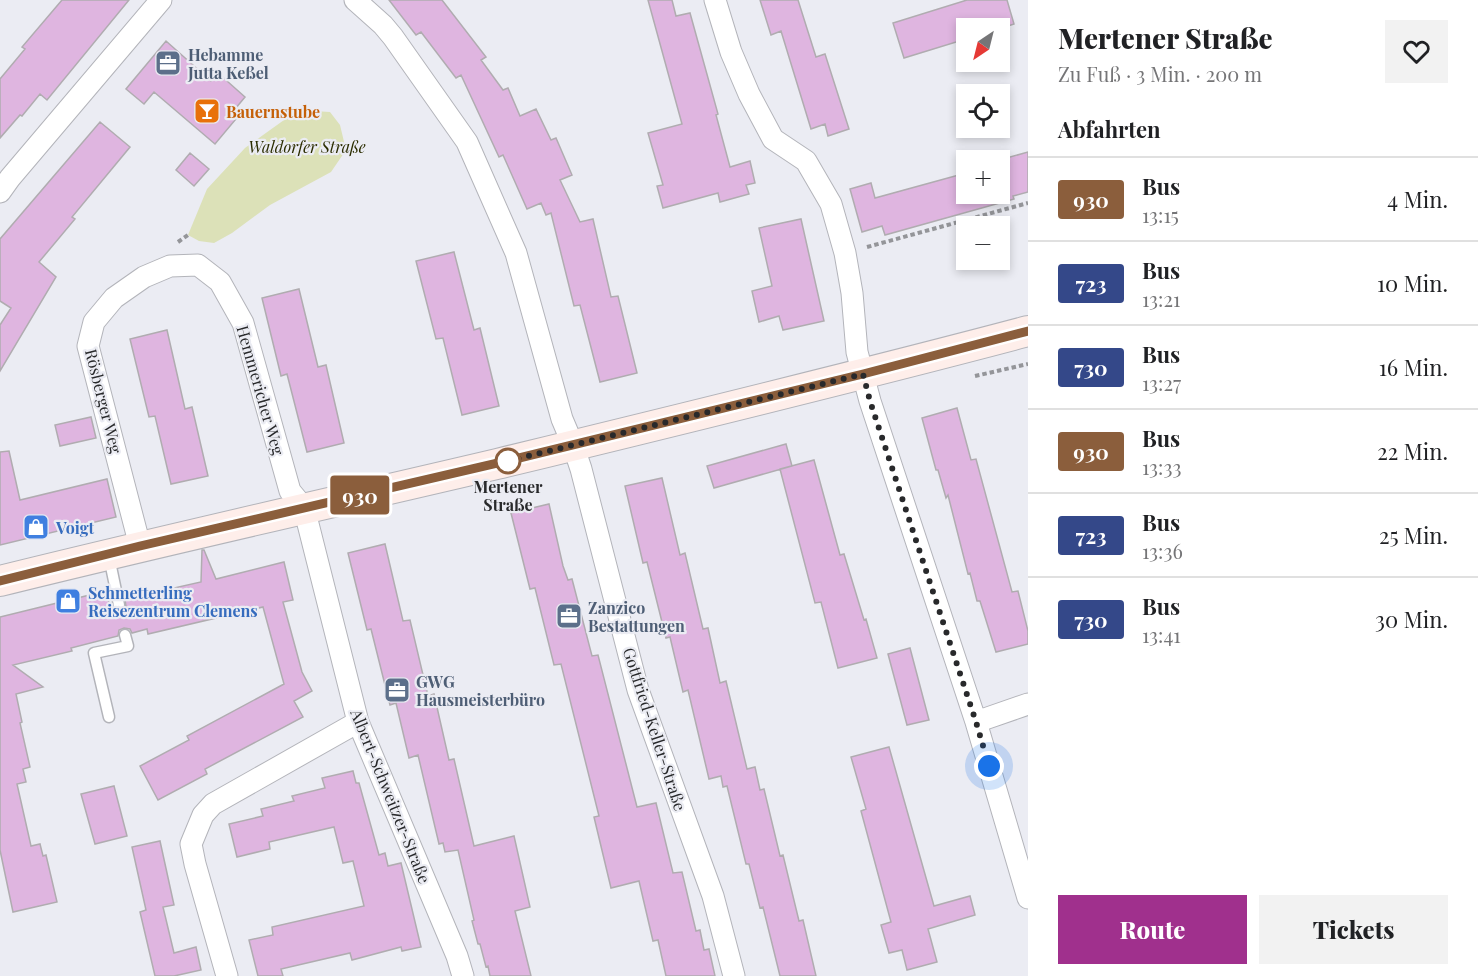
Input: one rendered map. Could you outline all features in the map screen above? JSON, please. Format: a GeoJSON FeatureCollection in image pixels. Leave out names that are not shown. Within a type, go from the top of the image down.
{"type":"FeatureCollection","features":[{"type":"Feature","properties":{"kind":"street"},"geometry":{"type":"LineString","coordinates":[[3,180],[161,0]]}},
{"type":"Feature","properties":{"kind":"street"},"geometry":{"type":"LineString","coordinates":[[355,0],[393,37],[466,142],[516,253],[562,419],[573,445]]}},
{"type":"Feature","properties":{"kind":"street"},"geometry":{"type":"LineString","coordinates":[[715,0],[731,52],[749,94],[773,139],[806,162],[831,204],[845,253],[852,293],[857,352],[870,401],[976,722],[1028,898]]}},
{"type":"Feature","properties":{"kind":"street","name":"Hemmericher Weg"},"geometry":{"type":"LineString","coordinates":[[144,277],[170,266],[198,265],[220,282],[243,323],[290,491],[304,508]]}},
{"type":"Feature","properties":{"kind":"street","name":"Rösberger Weg"},"geometry":{"type":"LineString","coordinates":[[140,546],[88,346],[94,322],[114,297],[144,277]]}},
{"type":"Feature","properties":{"kind":"street"},"geometry":{"type":"LineString","coordinates":[[0,580],[573,445],[1028,331]]}},
{"type":"Feature","properties":{"kind":"street","name":"Gottfried-Keller-Straße"},"geometry":{"type":"LineString","coordinates":[[573,445],[638,690],[713,896],[734,976]]}},
{"type":"Feature","properties":{"kind":"street","name":"Albert-Schweitzer-Straße"},"geometry":{"type":"LineString","coordinates":[[304,508],[358,722],[458,956],[463,976]]}},
{"type":"Feature","properties":{"kind":"street"},"geometry":{"type":"LineString","coordinates":[[976,722],[1028,704]]}},
{"type":"Feature","properties":{"kind":"street"},"geometry":{"type":"LineString","coordinates":[[228,976],[191,844],[203,814],[213,804],[358,722]]}},
{"type":"Feature","properties":{"kind":"lane"},"geometry":{"type":"LineString","coordinates":[[108,554],[119,605]]}},
{"type":"Feature","properties":{"kind":"lane"},"geometry":{"type":"LineString","coordinates":[[109,717],[94,653],[128,646],[125,635]]}},
{"type":"Feature","properties":{"kind":"path"},"geometry":{"type":"LineString","coordinates":[[845,253],[1028,203]]}},
{"type":"Feature","properties":{"kind":"green space","name":"Waldorfer Straße"},"geometry":{"type":"Polygon","coordinates":[[[298,110],[330,112],[340,125],[346,150],[331,172],[270,205],[232,233],[214,243],[199,241],[188,235],[207,189],[245,148],[298,110]]]}},
{"type":"Feature","properties":{"kind":"building"},"geometry":{"type":"Polygon","coordinates":[[[62,0],[129,0],[47,100],[40,94],[0,138],[0,79],[25,49],[22,47],[62,0]]]}},
{"type":"Feature","properties":{"kind":"building"},"geometry":{"type":"Polygon","coordinates":[[[389,0],[442,0],[486,57],[481,60],[503,90],[508,88],[520,116],[536,109],[551,140],[556,138],[572,175],[560,180],[580,222],[593,219],[611,297],[618,296],[637,373],[600,382],[580,305],[574,306],[551,213],[546,215],[541,203],[527,209],[503,155],[499,157],[461,75],[456,78],[421,32],[416,35],[389,0]]]}},
{"type":"Feature","properties":{"kind":"building"},"geometry":{"type":"Polygon","coordinates":[[[648,0],[672,0],[676,16],[690,13],[730,167],[750,161],[755,183],[746,185],[749,194],[720,202],[718,193],[663,208],[657,186],[663,185],[648,133],[682,124],[648,0]]]}},
{"type":"Feature","properties":{"kind":"building"},"geometry":{"type":"Polygon","coordinates":[[[760,0],[798,0],[816,57],[825,54],[849,129],[828,136],[825,124],[811,129],[781,31],[771,35],[760,0]]]}},
{"type":"Feature","properties":{"kind":"building"},"geometry":{"type":"Polygon","coordinates":[[[967,0],[1007,0],[1014,24],[1010,25],[1010,18],[956,18],[956,42],[904,58],[893,23],[967,0]]]}},
{"type":"Feature","properties":{"kind":"building"},"geometry":{"type":"Polygon","coordinates":[[[166,41],[211,81],[218,73],[245,97],[235,109],[241,113],[215,144],[154,92],[144,104],[126,89],[166,41]]]}},
{"type":"Feature","properties":{"kind":"building"},"geometry":{"type":"Polygon","coordinates":[[[100,122],[130,147],[72,217],[75,219],[39,262],[56,277],[0,371],[0,325],[11,308],[0,301],[0,239],[100,122]]]}},
{"type":"Feature","properties":{"kind":"building"},"geometry":{"type":"Polygon","coordinates":[[[1028,152],[1028,192],[1013,196],[1014,199],[1010,200],[1010,157],[1028,152]]]}},
{"type":"Feature","properties":{"kind":"building"},"geometry":{"type":"Polygon","coordinates":[[[190,153],[209,169],[194,186],[176,170],[190,153]]]}},
{"type":"Feature","properties":{"kind":"building"},"geometry":{"type":"Polygon","coordinates":[[[956,176],[956,204],[996,204],[885,235],[882,226],[862,232],[850,189],[871,183],[875,198],[956,176]]]}},
{"type":"Feature","properties":{"kind":"building"},"geometry":{"type":"Polygon","coordinates":[[[801,219],[824,321],[783,330],[779,316],[759,322],[752,291],[772,286],[759,228],[801,219]]]}},
{"type":"Feature","properties":{"kind":"building"},"geometry":{"type":"Polygon","coordinates":[[[454,252],[474,330],[480,328],[499,406],[462,415],[443,338],[436,339],[416,261],[454,252]]]}},
{"type":"Feature","properties":{"kind":"building"},"geometry":{"type":"Polygon","coordinates":[[[299,289],[318,367],[326,365],[344,443],[307,452],[287,374],[281,376],[262,298],[299,289]]]}},
{"type":"Feature","properties":{"kind":"building"},"geometry":{"type":"Polygon","coordinates":[[[167,330],[185,409],[192,407],[208,476],[171,484],[155,416],[149,417],[130,339],[167,330]]]}},
{"type":"Feature","properties":{"kind":"building"},"geometry":{"type":"Polygon","coordinates":[[[957,408],[971,460],[976,459],[1012,592],[1018,591],[1028,631],[1028,644],[996,652],[980,601],[977,601],[970,573],[968,574],[948,495],[946,498],[922,418],[957,408]]]}},
{"type":"Feature","properties":{"kind":"building"},"geometry":{"type":"Polygon","coordinates":[[[91,417],[96,438],[60,446],[55,425],[91,417]]]}},
{"type":"Feature","properties":{"kind":"building"},"geometry":{"type":"Polygon","coordinates":[[[786,444],[792,466],[714,488],[707,466],[786,444]]]}},
{"type":"Feature","properties":{"kind":"building"},"geometry":{"type":"Polygon","coordinates":[[[9,451],[20,500],[107,479],[116,517],[0,545],[0,452],[9,451]]]}},
{"type":"Feature","properties":{"kind":"building"},"geometry":{"type":"Polygon","coordinates":[[[814,460],[840,555],[844,554],[877,658],[838,668],[821,602],[815,603],[780,469],[814,460]]]}},
{"type":"Feature","properties":{"kind":"building"},"geometry":{"type":"Polygon","coordinates":[[[662,478],[680,555],[685,553],[703,629],[708,628],[720,683],[726,681],[747,769],[755,767],[760,790],[764,789],[780,856],[783,855],[799,921],[803,920],[816,976],[780,976],[763,907],[760,908],[749,864],[746,864],[727,786],[723,787],[721,776],[709,779],[688,690],[683,692],[670,637],[666,638],[647,562],[643,563],[625,486],[662,478]]]}},
{"type":"Feature","properties":{"kind":"building"},"geometry":{"type":"Polygon","coordinates":[[[549,504],[563,566],[568,580],[572,579],[592,656],[598,655],[637,807],[656,803],[673,873],[682,872],[696,931],[700,930],[704,950],[709,949],[715,976],[666,976],[658,940],[653,941],[639,881],[611,888],[594,817],[599,816],[561,664],[554,665],[535,588],[530,589],[511,513],[549,504]]]}},
{"type":"Feature","properties":{"kind":"building"},"geometry":{"type":"Polygon","coordinates":[[[385,544],[403,621],[410,620],[428,696],[434,694],[449,760],[454,759],[474,846],[514,836],[530,907],[515,911],[531,976],[490,976],[472,921],[474,920],[458,850],[445,852],[443,843],[439,844],[418,755],[409,758],[396,703],[390,705],[371,629],[367,630],[348,553],[385,544]]]}},
{"type":"Feature","properties":{"kind":"building"},"geometry":{"type":"Polygon","coordinates":[[[202,550],[204,550],[216,579],[284,562],[293,600],[283,602],[302,672],[312,691],[294,701],[303,717],[205,769],[207,774],[158,800],[140,766],[189,740],[187,736],[284,684],[263,607],[148,634],[147,629],[132,633],[130,629],[124,628],[119,630],[118,636],[71,648],[72,651],[13,665],[43,687],[16,694],[30,767],[23,769],[26,782],[17,784],[31,846],[40,844],[43,856],[46,855],[57,902],[13,912],[0,850],[0,617],[106,591],[113,610],[121,612],[126,607],[125,599],[201,582],[202,550]]]}},
{"type":"Feature","properties":{"kind":"building"},"geometry":{"type":"Polygon","coordinates":[[[910,648],[929,720],[907,725],[888,654],[910,648]]]}},
{"type":"Feature","properties":{"kind":"building"},"geometry":{"type":"Polygon","coordinates":[[[889,747],[934,906],[970,896],[975,915],[928,929],[937,962],[907,970],[902,950],[889,953],[881,925],[891,922],[861,811],[866,809],[851,757],[889,747]]]}},
{"type":"Feature","properties":{"kind":"building"},"geometry":{"type":"Polygon","coordinates":[[[353,771],[356,783],[359,783],[379,855],[385,853],[388,866],[401,863],[421,947],[402,951],[401,947],[352,960],[350,953],[281,969],[283,976],[258,976],[249,940],[273,935],[272,927],[364,906],[353,861],[343,863],[334,827],[269,842],[270,849],[237,857],[229,824],[263,816],[261,809],[294,801],[292,796],[325,788],[322,778],[353,771]]]}},
{"type":"Feature","properties":{"kind":"building"},"geometry":{"type":"Polygon","coordinates":[[[114,786],[127,836],[95,844],[81,794],[114,786]]]}},
{"type":"Feature","properties":{"kind":"building"},"geometry":{"type":"Polygon","coordinates":[[[160,841],[174,905],[163,907],[174,953],[196,947],[201,970],[174,976],[155,976],[140,912],[146,910],[132,847],[160,841]]]}},
{"type":"Feature","properties":{"kind":"bus line","name":"930"},"geometry":{"type":"LineString","coordinates":[[0,581],[515,459],[1028,331]]}},
{"type":"Feature","properties":{"kind":"place","name":"Hebamme Jutta Keßel"},"geometry":{"type":"Point","coordinates":[168,63]}},
{"type":"Feature","properties":{"kind":"place","name":"Bauernstube"},"geometry":{"type":"Point","coordinates":[207,111]}},
{"type":"Feature","properties":{"kind":"place","name":"Mertener Straße"},"geometry":{"type":"Point","coordinates":[508,461]}},
{"type":"Feature","properties":{"kind":"place","name":"Voigt"},"geometry":{"type":"Point","coordinates":[36,527]}},
{"type":"Feature","properties":{"kind":"place","name":"Schmetterling Reisezentrum Clemens"},"geometry":{"type":"Point","coordinates":[68,601]}},
{"type":"Feature","properties":{"kind":"place","name":"Zanzico Bestattungen"},"geometry":{"type":"Point","coordinates":[569,616]}},
{"type":"Feature","properties":{"kind":"place","name":"GWG Hausmeisterbüro"},"geometry":{"type":"Point","coordinates":[397,690]}},
{"type":"Feature","properties":{"kind":"route"},"geometry":{"type":"LineString","coordinates":[[508,461],[863,374],[989,766]]}}]}
